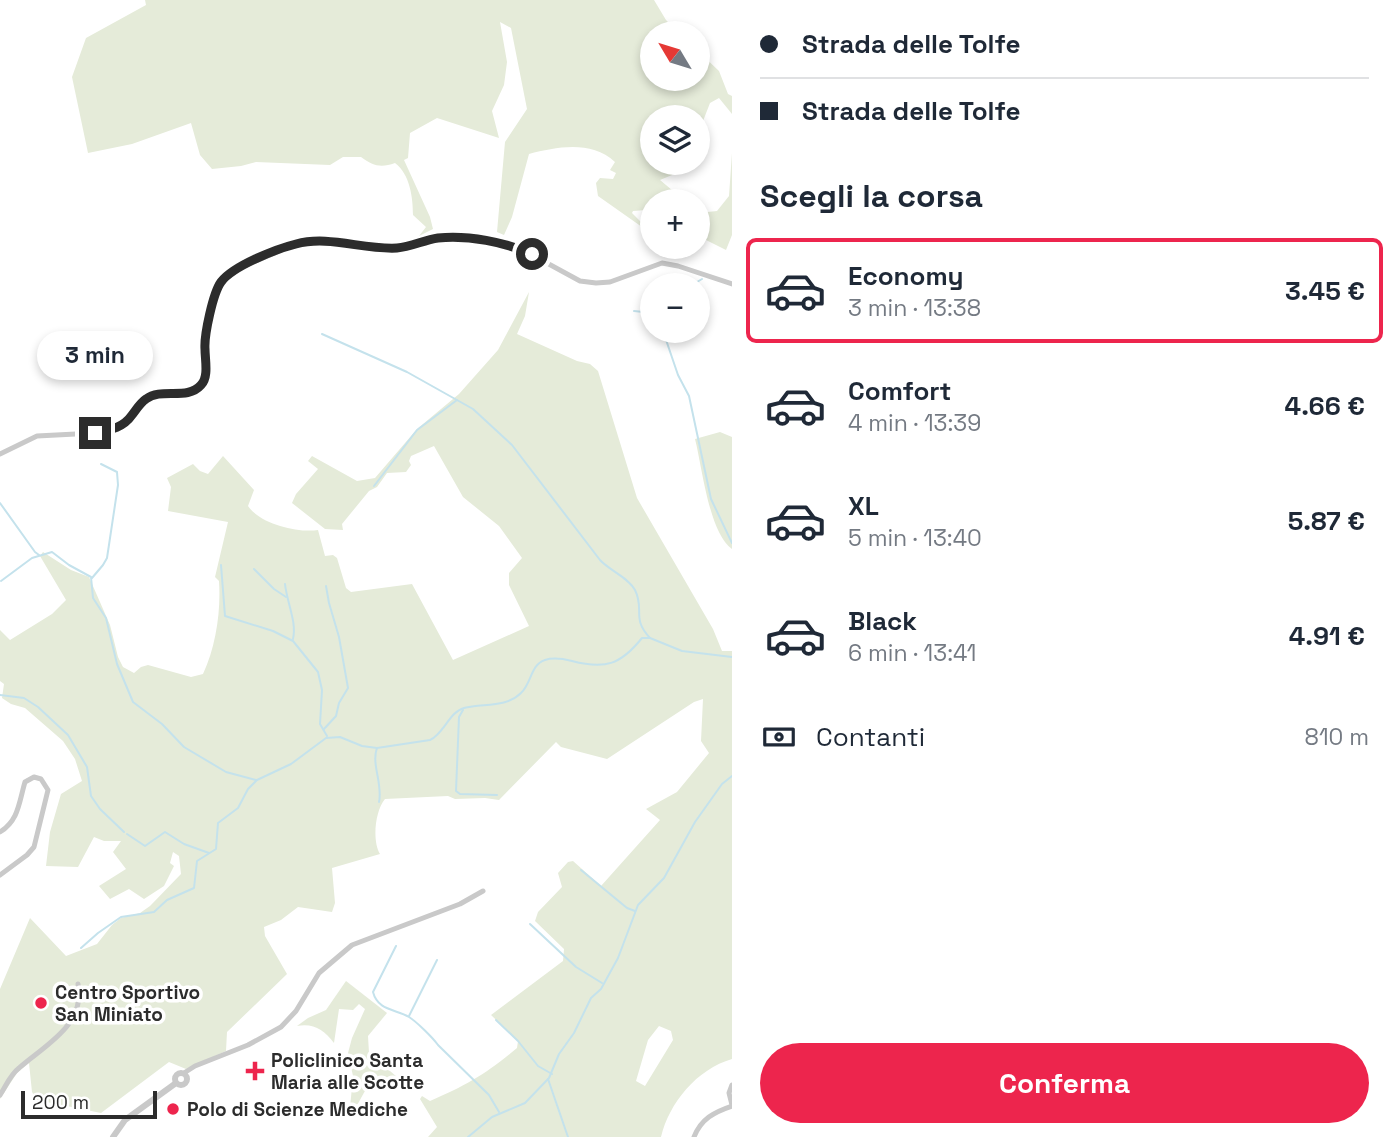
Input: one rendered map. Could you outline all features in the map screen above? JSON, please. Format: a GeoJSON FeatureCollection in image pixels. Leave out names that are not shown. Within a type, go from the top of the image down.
{"type":"FeatureCollection","features":[{"type":"Feature","properties":{"kind":"street"},"geometry":{"type":"LineString","coordinates":[[0,454],[37,436],[111,430],[125,423],[141,403],[152,396],[185,393],[198,388],[205,377],[205,331],[220,283],[240,268],[295,244],[315,240],[371,248],[399,248],[439,238],[468,239],[502,243],[523,250],[571,278],[588,282],[610,282],[662,264],[678,265],[732,284]]}},
{"type":"Feature","properties":{"kind":"street"},"geometry":{"type":"LineString","coordinates":[[0,832],[9,826],[16,816],[25,782],[30,778],[37,778],[44,783],[48,790],[35,845],[27,855],[0,875]]}},
{"type":"Feature","properties":{"kind":"street"},"geometry":{"type":"LineString","coordinates":[[113,1137],[125,1120],[176,1083],[174,1077],[177,1074],[248,1045],[281,1027],[296,1011],[318,973],[352,945],[460,904],[483,891]]}},
{"type":"Feature","properties":{"kind":"street"},"geometry":{"type":"LineString","coordinates":[[0,1095],[15,1071],[68,1026],[77,1009],[78,984]]}},
{"type":"Feature","properties":{"kind":"street"},"geometry":{"type":"LineString","coordinates":[[694,1137],[707,1117],[732,1105],[729,1095],[732,1085]]}},
{"type":"Feature","properties":{"kind":"green space"},"geometry":{"type":"Polygon","coordinates":[[[145,0],[654,0],[667,21],[640,21],[640,91],[710,91],[710,62],[719,71],[728,94],[732,96],[732,114],[719,98],[709,105],[640,105],[640,175],[672,175],[660,180],[671,189],[640,189],[640,210],[632,213],[640,221],[640,226],[598,196],[596,183],[600,178],[613,179],[616,173],[610,170],[615,162],[606,155],[595,150],[574,147],[529,154],[512,217],[504,235],[497,232],[505,142],[527,109],[511,28],[500,22],[507,62],[504,85],[492,111],[499,138],[437,118],[410,133],[408,158],[404,160],[433,229],[419,236],[426,227],[413,215],[407,180],[395,163],[377,165],[361,157],[343,157],[330,165],[256,162],[212,169],[200,155],[191,123],[132,144],[88,153],[72,77],[86,38],[146,5],[145,0]]]}},
{"type":"Feature","properties":{"kind":"green space"},"geometry":{"type":"Polygon","coordinates":[[[732,153],[732,235],[726,250],[710,242],[710,212],[717,211],[729,196],[732,153]]]}},
{"type":"Feature","properties":{"kind":"green space"},"geometry":{"type":"Polygon","coordinates":[[[529,292],[525,316],[517,334],[577,361],[590,364],[598,371],[637,498],[713,629],[722,651],[732,651],[732,1059],[707,1071],[686,1089],[671,1112],[661,1137],[428,1137],[437,1127],[420,1099],[422,1096],[430,1101],[466,1084],[517,1048],[518,1041],[491,1015],[563,961],[564,949],[535,921],[538,912],[562,887],[558,873],[568,862],[573,861],[601,886],[660,820],[646,809],[677,792],[709,753],[701,741],[703,699],[694,702],[607,759],[561,747],[556,742],[499,800],[455,799],[448,796],[385,799],[376,826],[376,842],[380,854],[332,868],[335,903],[332,912],[298,907],[281,920],[264,927],[265,936],[287,974],[227,1032],[226,1051],[186,1069],[169,1062],[101,1113],[37,1100],[32,1092],[29,1063],[17,1073],[0,1099],[0,989],[30,918],[66,956],[97,944],[112,925],[121,918],[140,913],[150,906],[181,874],[179,856],[173,852],[170,863],[174,866],[164,886],[144,899],[129,889],[110,899],[99,886],[126,869],[113,852],[121,841],[104,841],[94,837],[78,867],[46,866],[50,832],[61,794],[82,781],[75,759],[63,741],[25,708],[2,698],[4,684],[0,681],[0,630],[10,640],[52,614],[66,600],[40,556],[43,552],[71,570],[89,577],[110,625],[123,667],[134,673],[148,665],[191,677],[203,674],[217,628],[219,581],[215,577],[228,522],[168,511],[171,487],[167,478],[193,464],[208,474],[223,456],[254,490],[248,506],[261,518],[280,526],[318,530],[325,556],[333,555],[337,558],[346,588],[351,592],[412,584],[453,660],[529,626],[509,585],[509,573],[522,558],[499,526],[463,497],[434,446],[411,456],[411,465],[406,472],[387,473],[342,524],[343,530],[325,529],[292,503],[296,494],[318,469],[308,461],[312,456],[357,481],[375,478],[417,429],[459,394],[498,350],[529,292]],[[659,1026],[648,1040],[636,1081],[645,1086],[673,1040],[671,1031],[659,1026]]]}},
{"type":"Feature","properties":{"kind":"green space"},"geometry":{"type":"Polygon","coordinates":[[[720,432],[732,437],[732,549],[724,541],[712,514],[695,439],[720,432]]]}},
{"type":"Feature","properties":{"kind":"green space"},"geometry":{"type":"Polygon","coordinates":[[[346,981],[387,1013],[368,1036],[369,1053],[397,1077],[366,1089],[355,1109],[350,1108],[353,1076],[348,1053],[365,1009],[359,1004],[353,1010],[339,1009],[334,1043],[318,1028],[297,1026],[326,1010],[346,981]]]}},
{"type":"Feature","properties":{"kind":"waterway"},"geometry":{"type":"LineString","coordinates":[[634,311],[640,312]]}},
{"type":"Feature","properties":{"kind":"waterway"},"geometry":{"type":"LineString","coordinates":[[322,334],[407,372],[473,409],[512,445],[600,560],[632,585],[638,597],[641,625],[650,638]]}},
{"type":"Feature","properties":{"kind":"waterway"},"geometry":{"type":"LineString","coordinates":[[667,343],[678,375],[689,396],[711,499],[732,543]]}},
{"type":"Feature","properties":{"kind":"waterway"},"geometry":{"type":"LineString","coordinates":[[374,486],[417,430],[457,400]]}},
{"type":"Feature","properties":{"kind":"waterway"},"geometry":{"type":"LineString","coordinates":[[92,578],[107,558],[118,485],[117,472],[101,464]]}},
{"type":"Feature","properties":{"kind":"waterway"},"geometry":{"type":"LineString","coordinates":[[0,503],[39,555]]}},
{"type":"Feature","properties":{"kind":"waterway"},"geometry":{"type":"LineString","coordinates":[[1,581],[32,558],[52,552],[91,577],[93,598],[106,618],[117,664],[133,702],[162,724],[184,747],[226,772],[256,780]]}},
{"type":"Feature","properties":{"kind":"waterway"},"geometry":{"type":"LineString","coordinates":[[221,565],[225,616],[273,631],[293,641],[318,672],[322,690],[320,724],[327,736]]}},
{"type":"Feature","properties":{"kind":"waterway"},"geometry":{"type":"LineString","coordinates":[[254,569],[286,597]]}},
{"type":"Feature","properties":{"kind":"waterway"},"geometry":{"type":"LineString","coordinates":[[285,584],[293,619],[293,639]]}},
{"type":"Feature","properties":{"kind":"waterway"},"geometry":{"type":"LineString","coordinates":[[324,729],[336,716],[339,703],[348,688],[326,586]]}},
{"type":"Feature","properties":{"kind":"waterway"},"geometry":{"type":"LineString","coordinates":[[81,948],[121,917],[154,912],[167,900],[194,888],[197,861],[216,849],[218,823],[238,808],[248,789],[257,780],[291,764],[326,738],[340,737],[362,746],[377,748],[430,740],[459,710],[515,698],[525,689],[540,662],[559,659],[604,665],[620,659],[642,638],[650,638],[682,651],[732,657]]}},
{"type":"Feature","properties":{"kind":"waterway"},"geometry":{"type":"LineString","coordinates":[[0,695],[24,698],[38,707],[68,735],[87,767],[91,796],[100,809],[124,832]]}},
{"type":"Feature","properties":{"kind":"waterway"},"geometry":{"type":"LineString","coordinates":[[463,710],[459,717],[456,791],[460,794],[497,795]]}},
{"type":"Feature","properties":{"kind":"waterway"},"geometry":{"type":"LineString","coordinates":[[377,748],[375,761],[380,788],[379,802]]}},
{"type":"Feature","properties":{"kind":"waterway"},"geometry":{"type":"LineString","coordinates":[[468,1137],[492,1117],[525,1103],[549,1078],[559,1054],[574,1033],[591,998],[601,989],[618,958],[638,905],[664,878],[695,822],[722,784],[732,776]]}},
{"type":"Feature","properties":{"kind":"waterway"},"geometry":{"type":"LineString","coordinates":[[127,834],[145,846],[165,832],[184,844],[209,853]]}},
{"type":"Feature","properties":{"kind":"waterway"},"geometry":{"type":"LineString","coordinates":[[581,870],[627,908],[635,911]]}},
{"type":"Feature","properties":{"kind":"waterway"},"geometry":{"type":"LineString","coordinates":[[530,924],[576,967],[602,983]]}},
{"type":"Feature","properties":{"kind":"waterway"},"geometry":{"type":"LineString","coordinates":[[396,946],[373,992],[375,998],[383,1006],[409,1017],[420,1026],[489,1095],[499,1112]]}},
{"type":"Feature","properties":{"kind":"waterway"},"geometry":{"type":"LineString","coordinates":[[409,1016],[437,960]]}},
{"type":"Feature","properties":{"kind":"waterway"},"geometry":{"type":"LineString","coordinates":[[496,1020],[538,1066],[552,1074]]}},
{"type":"Feature","properties":{"kind":"waterway"},"geometry":{"type":"LineString","coordinates":[[548,1079],[568,1137]]}},
{"type":"Feature","properties":{"kind":"place","name":"Centro Sportivo San Miniato"},"geometry":{"type":"Point","coordinates":[41,1003]}},
{"type":"Feature","properties":{"kind":"place","name":"Policlinico Santa Maria alle Scotte"},"geometry":{"type":"Point","coordinates":[255,1071]}},
{"type":"Feature","properties":{"kind":"place","name":"Polo di Scienze Mediche"},"geometry":{"type":"Point","coordinates":[173,1109]}},
{"type":"Feature","properties":{"kind":"route"},"geometry":{"type":"LineString","coordinates":[[95,433],[123,425],[148,397],[165,393],[185,393],[201,385],[205,377],[206,324],[220,283],[240,268],[274,251],[315,240],[371,248],[399,248],[426,240],[453,238],[502,243],[532,254]]}}]}
